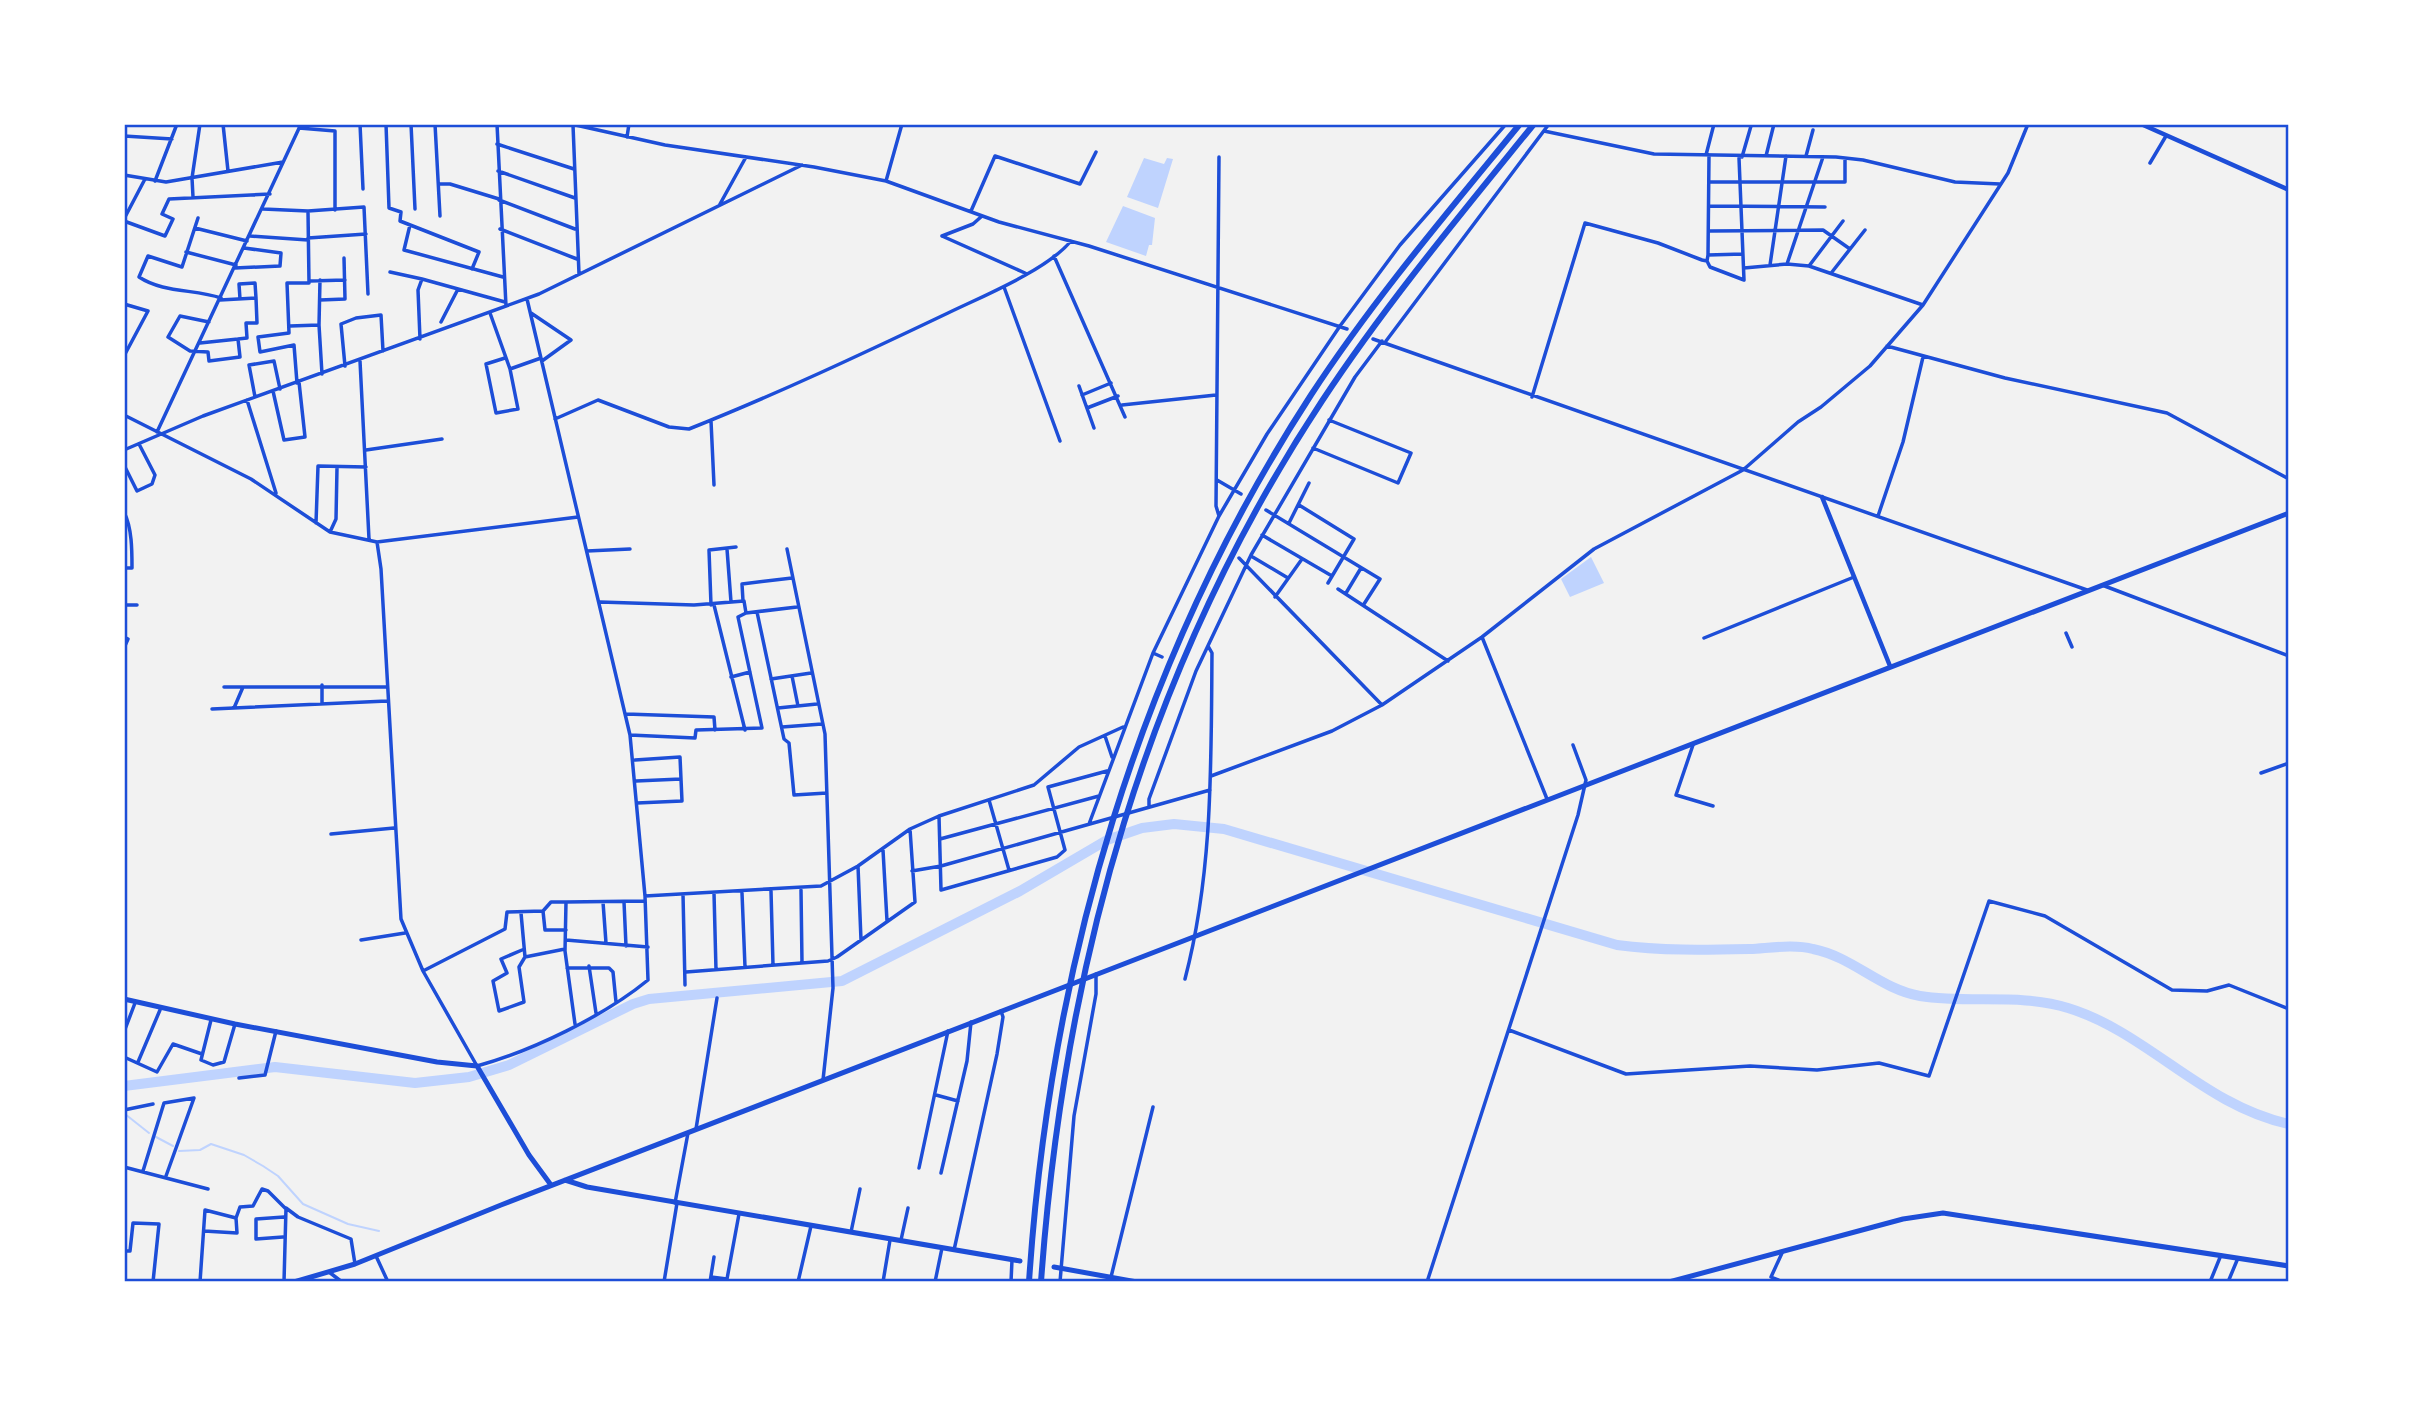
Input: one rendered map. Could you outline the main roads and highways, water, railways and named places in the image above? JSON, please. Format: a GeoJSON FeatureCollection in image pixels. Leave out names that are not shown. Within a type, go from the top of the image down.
{"type":"FeatureCollection","features":[{"type":"Feature","properties":{"kind":"highway"},"geometry":{"type":"LineString","coordinates":[[1029,1282],[1048,1107],[1066,996],[1112,814],[1178,638],[1241,511],[1273,456],[1367,316],[1520,124]]}},
{"type":"Feature","properties":{"kind":"highway"},"geometry":{"type":"LineString","coordinates":[[1041,1282],[1053,1154],[1079,991],[1097,909],[1126,811],[1157,722],[1190,640],[1227,563],[1284,462],[1377,323],[1534,124]]}},
{"type":"Feature","properties":{"kind":"main road"},"geometry":{"type":"LineString","coordinates":[[293,1282],[376,1256],[551,1185],[2289,513]]}},
{"type":"Feature","properties":{"kind":"main road"},"geometry":{"type":"LineString","coordinates":[[124,999],[160,1010],[211,1020],[437,1062],[478,1067],[528,1155],[551,1185]]}},
{"type":"Feature","properties":{"kind":"main road"},"geometry":{"type":"LineString","coordinates":[[565,1180],[676,1203],[1020,1261]]}},
{"type":"Feature","properties":{"kind":"main road"},"geometry":{"type":"LineString","coordinates":[[1670,1282],[1903,1219],[1943,1213],[2289,1266]]}},
{"type":"Feature","properties":{"kind":"main road"},"geometry":{"type":"LineString","coordinates":[[1057,1268],[1137,1282]]}},
{"type":"Feature","properties":{"kind":"water"},"geometry":{"type":"Polygon","coordinates":[[[1144,158],[1164,164],[1167,158],[1173,159],[1158,208],[1127,197],[1144,158]]]}},
{"type":"Feature","properties":{"kind":"water"},"geometry":{"type":"Polygon","coordinates":[[[1123,206],[1155,218],[1152,245],[1149,245],[1146,256],[1106,242],[1123,206]]]}},
{"type":"Feature","properties":{"kind":"water"},"geometry":{"type":"Polygon","coordinates":[[[1591,557],[1604,583],[1570,597],[1561,579],[1591,557]]]}},
{"type":"Feature","properties":{"kind":"waterway"},"geometry":{"type":"LineString","coordinates":[[124,1086],[275,1067],[415,1083],[469,1077],[509,1065],[633,1004],[649,999],[842,981],[1020,891],[1107,840],[1142,828],[1174,824],[1224,829],[1617,945],[1684,950],[1806,948],[1827,953],[1892,987],[1920,996],[2032,1001],[2068,1008],[2097,1019],[2124,1034],[2230,1102],[2258,1115],[2289,1124]]}},
{"type":"Feature","properties":{"kind":"waterway"},"geometry":{"type":"LineString","coordinates":[[125,1114],[149,1133]]}},
{"type":"Feature","properties":{"kind":"waterway"},"geometry":{"type":"LineString","coordinates":[[156,1137],[173,1146]]}},
{"type":"Feature","properties":{"kind":"waterway"},"geometry":{"type":"LineString","coordinates":[[179,1151],[200,1150],[211,1144],[244,1155],[278,1176],[303,1204],[348,1224],[379,1231]]}}]}
